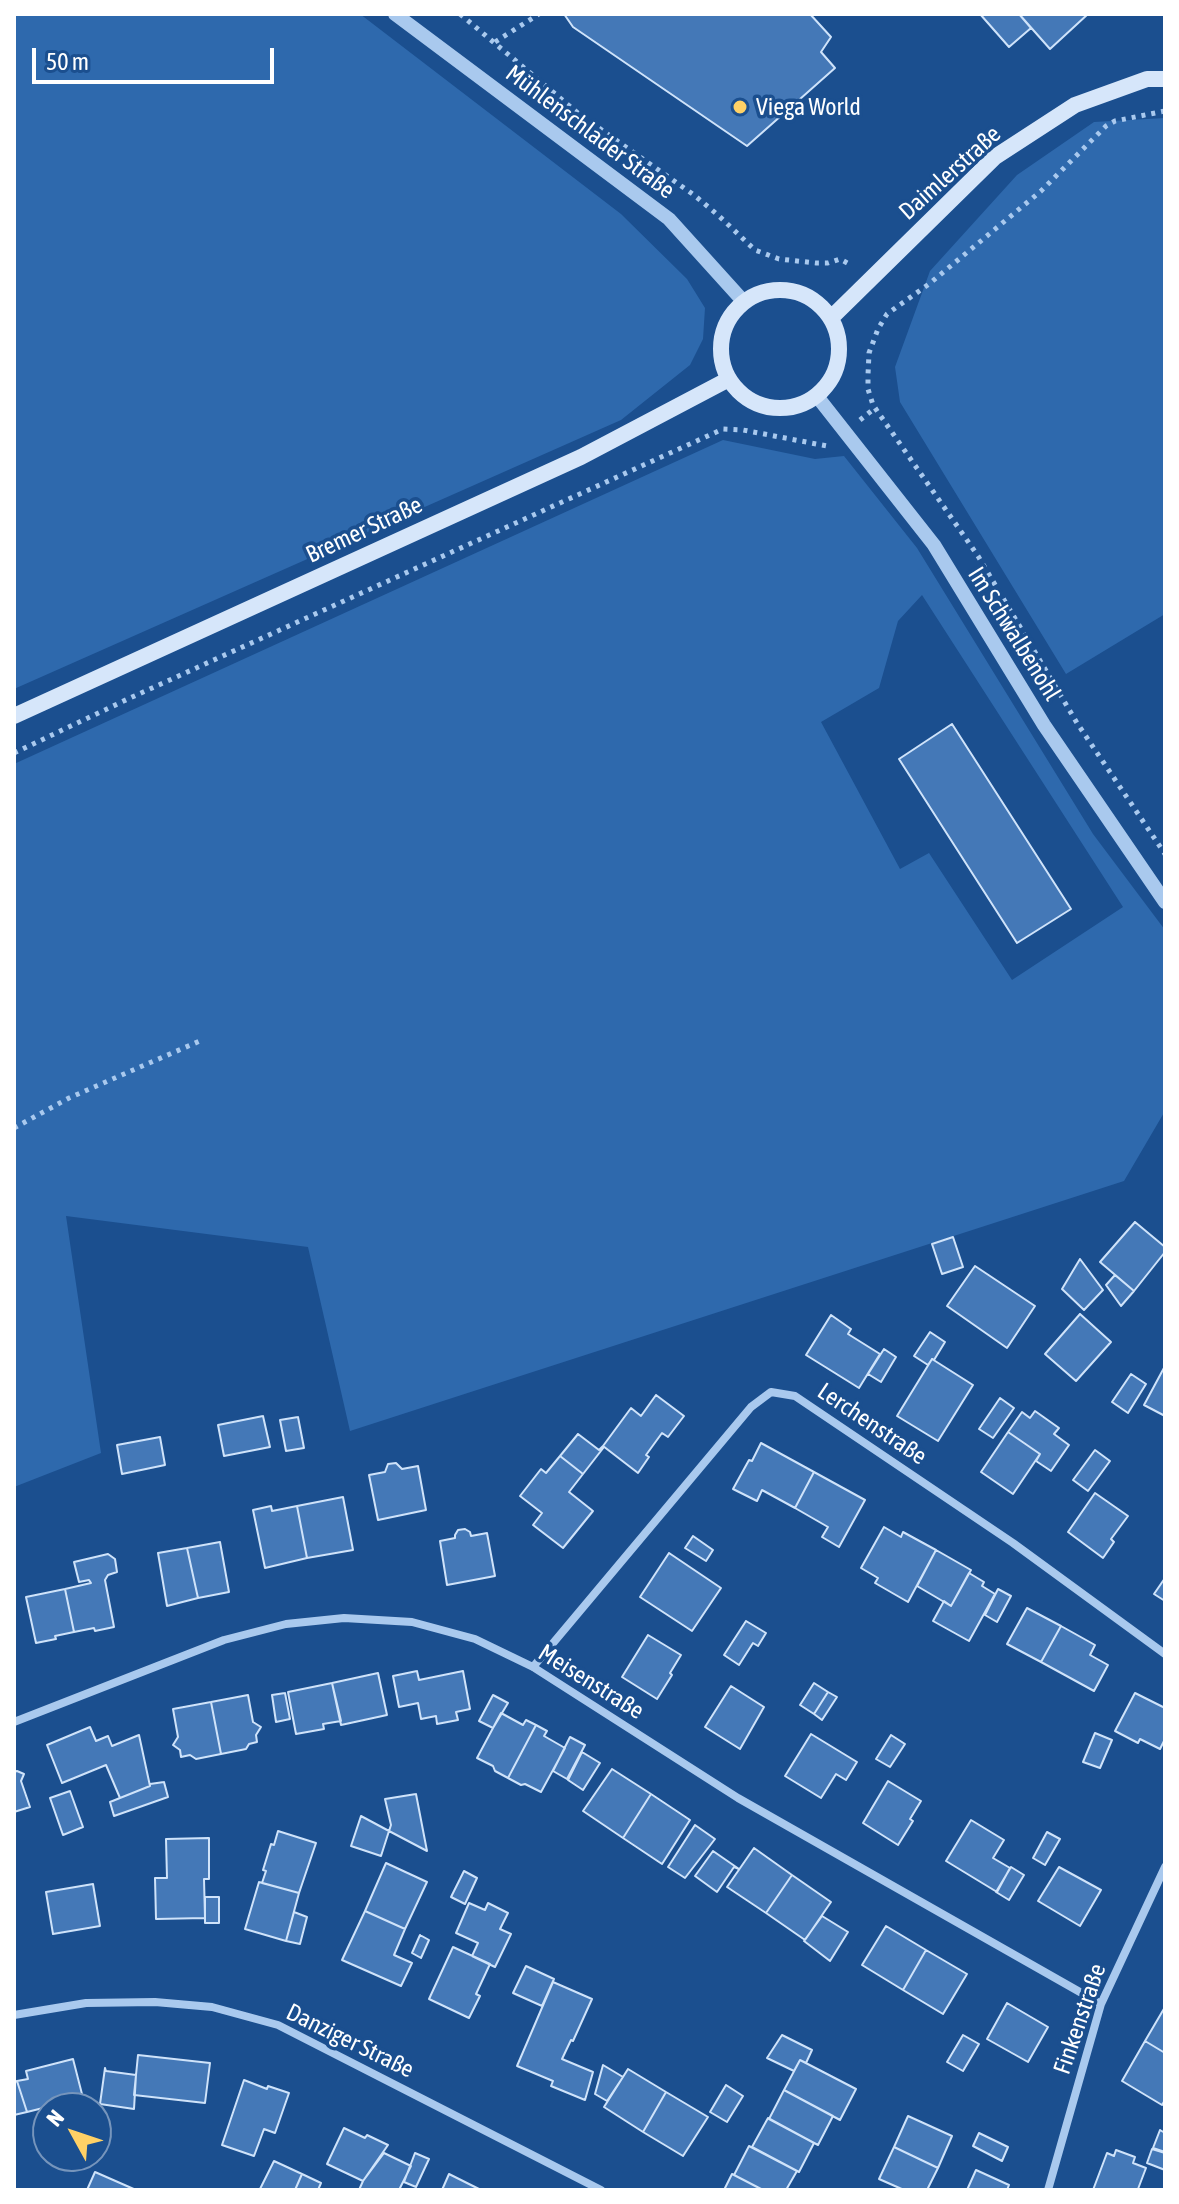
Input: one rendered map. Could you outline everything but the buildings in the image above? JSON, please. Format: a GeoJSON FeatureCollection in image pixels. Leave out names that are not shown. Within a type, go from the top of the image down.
{"type":"FeatureCollection","features":[{"type":"Feature","properties":{"kind":"main road","name":"Daimlerstraße"},"geometry":{"type":"LineString","coordinates":[[831,318],[995,157],[1075,105],[1147,79],[1165,79]]}},
{"type":"Feature","properties":{"kind":"main road"},"geometry":{"type":"LineString","coordinates":[[785,290],[803,294],[819,304],[831,318],[839,351],[832,375],[816,395],[799,405],[779,408],[760,404],[743,394],[729,379],[721,344],[726,326],[744,302],[766,292],[785,290]]}},
{"type":"Feature","properties":{"kind":"main road","name":"Bremer Straße"},"geometry":{"type":"LineString","coordinates":[[14,716],[581,457],[729,379]]}},
{"type":"Feature","properties":{"kind":"street","name":"Mühlenschlader Straße"},"geometry":{"type":"LineString","coordinates":[[395,14],[669,219],[744,302]]}},
{"type":"Feature","properties":{"kind":"street","name":"Im Schwalbenohl"},"geometry":{"type":"LineString","coordinates":[[816,395],[934,545],[1044,725],[1165,902]]}},
{"type":"Feature","properties":{"kind":"street","name":"Lerchenstraße"},"geometry":{"type":"LineString","coordinates":[[533,1667],[751,1407],[771,1392],[795,1396],[1013,1543],[1165,1654]]}},
{"type":"Feature","properties":{"kind":"street","name":"Meisenstraße"},"geometry":{"type":"LineString","coordinates":[[14,1722],[224,1640],[286,1624],[344,1618],[412,1622],[475,1639],[533,1667],[738,1798],[1101,2004]]}},
{"type":"Feature","properties":{"kind":"street","name":"Finkenstraße"},"geometry":{"type":"LineString","coordinates":[[1048,2190],[1101,2004],[1165,1867]]}},
{"type":"Feature","properties":{"kind":"street","name":"Danziger Straße"},"geometry":{"type":"LineString","coordinates":[[14,2015],[86,2003],[155,2002],[212,2007],[278,2025],[598,2189]]}},
{"type":"Feature","properties":{"kind":"path"},"geometry":{"type":"LineString","coordinates":[[460,14],[579,114],[702,202],[755,250],[779,259],[828,263],[840,259],[850,263],[887,314]]}},
{"type":"Feature","properties":{"kind":"path"},"geometry":{"type":"LineString","coordinates":[[495,42],[539,14]]}},
{"type":"Feature","properties":{"kind":"path"},"geometry":{"type":"LineString","coordinates":[[1165,111],[1115,121],[1106,126],[1041,191],[887,314],[869,353],[868,389],[875,408],[978,556],[1077,723],[1165,854]]}},
{"type":"Feature","properties":{"kind":"path"},"geometry":{"type":"LineString","coordinates":[[14,753],[723,429],[827,446],[875,408]]}},
{"type":"Feature","properties":{"kind":"path"},"geometry":{"type":"LineString","coordinates":[[14,1128],[69,1098],[202,1040]]}},
{"type":"Feature","properties":{"kind":"shaded area"},"geometry":{"type":"Polygon","coordinates":[[[14,14],[360,14],[621,214],[687,279],[705,308],[703,339],[690,365],[621,420],[14,689],[14,14]]]}},
{"type":"Feature","properties":{"kind":"shaded area"},"geometry":{"type":"Polygon","coordinates":[[[1165,118],[1165,614],[1066,674],[900,402],[895,367],[930,271],[1017,175],[1094,122],[1165,118]]]}},
{"type":"Feature","properties":{"kind":"shaded area"},"geometry":{"type":"Polygon","coordinates":[[[723,440],[815,459],[844,456],[917,548],[1093,834],[1165,930],[1165,1111],[1124,1181],[350,1431],[308,1247],[66,1216],[101,1453],[14,1487],[14,764],[723,440]],[[922,595],[898,621],[879,688],[821,722],[900,869],[929,853],[1012,980],[1123,907],[922,595]]]}},
{"type":"Feature","properties":{"kind":"place","name":"Viega World"},"geometry":{"type":"Point","coordinates":[740,107]}}]}
